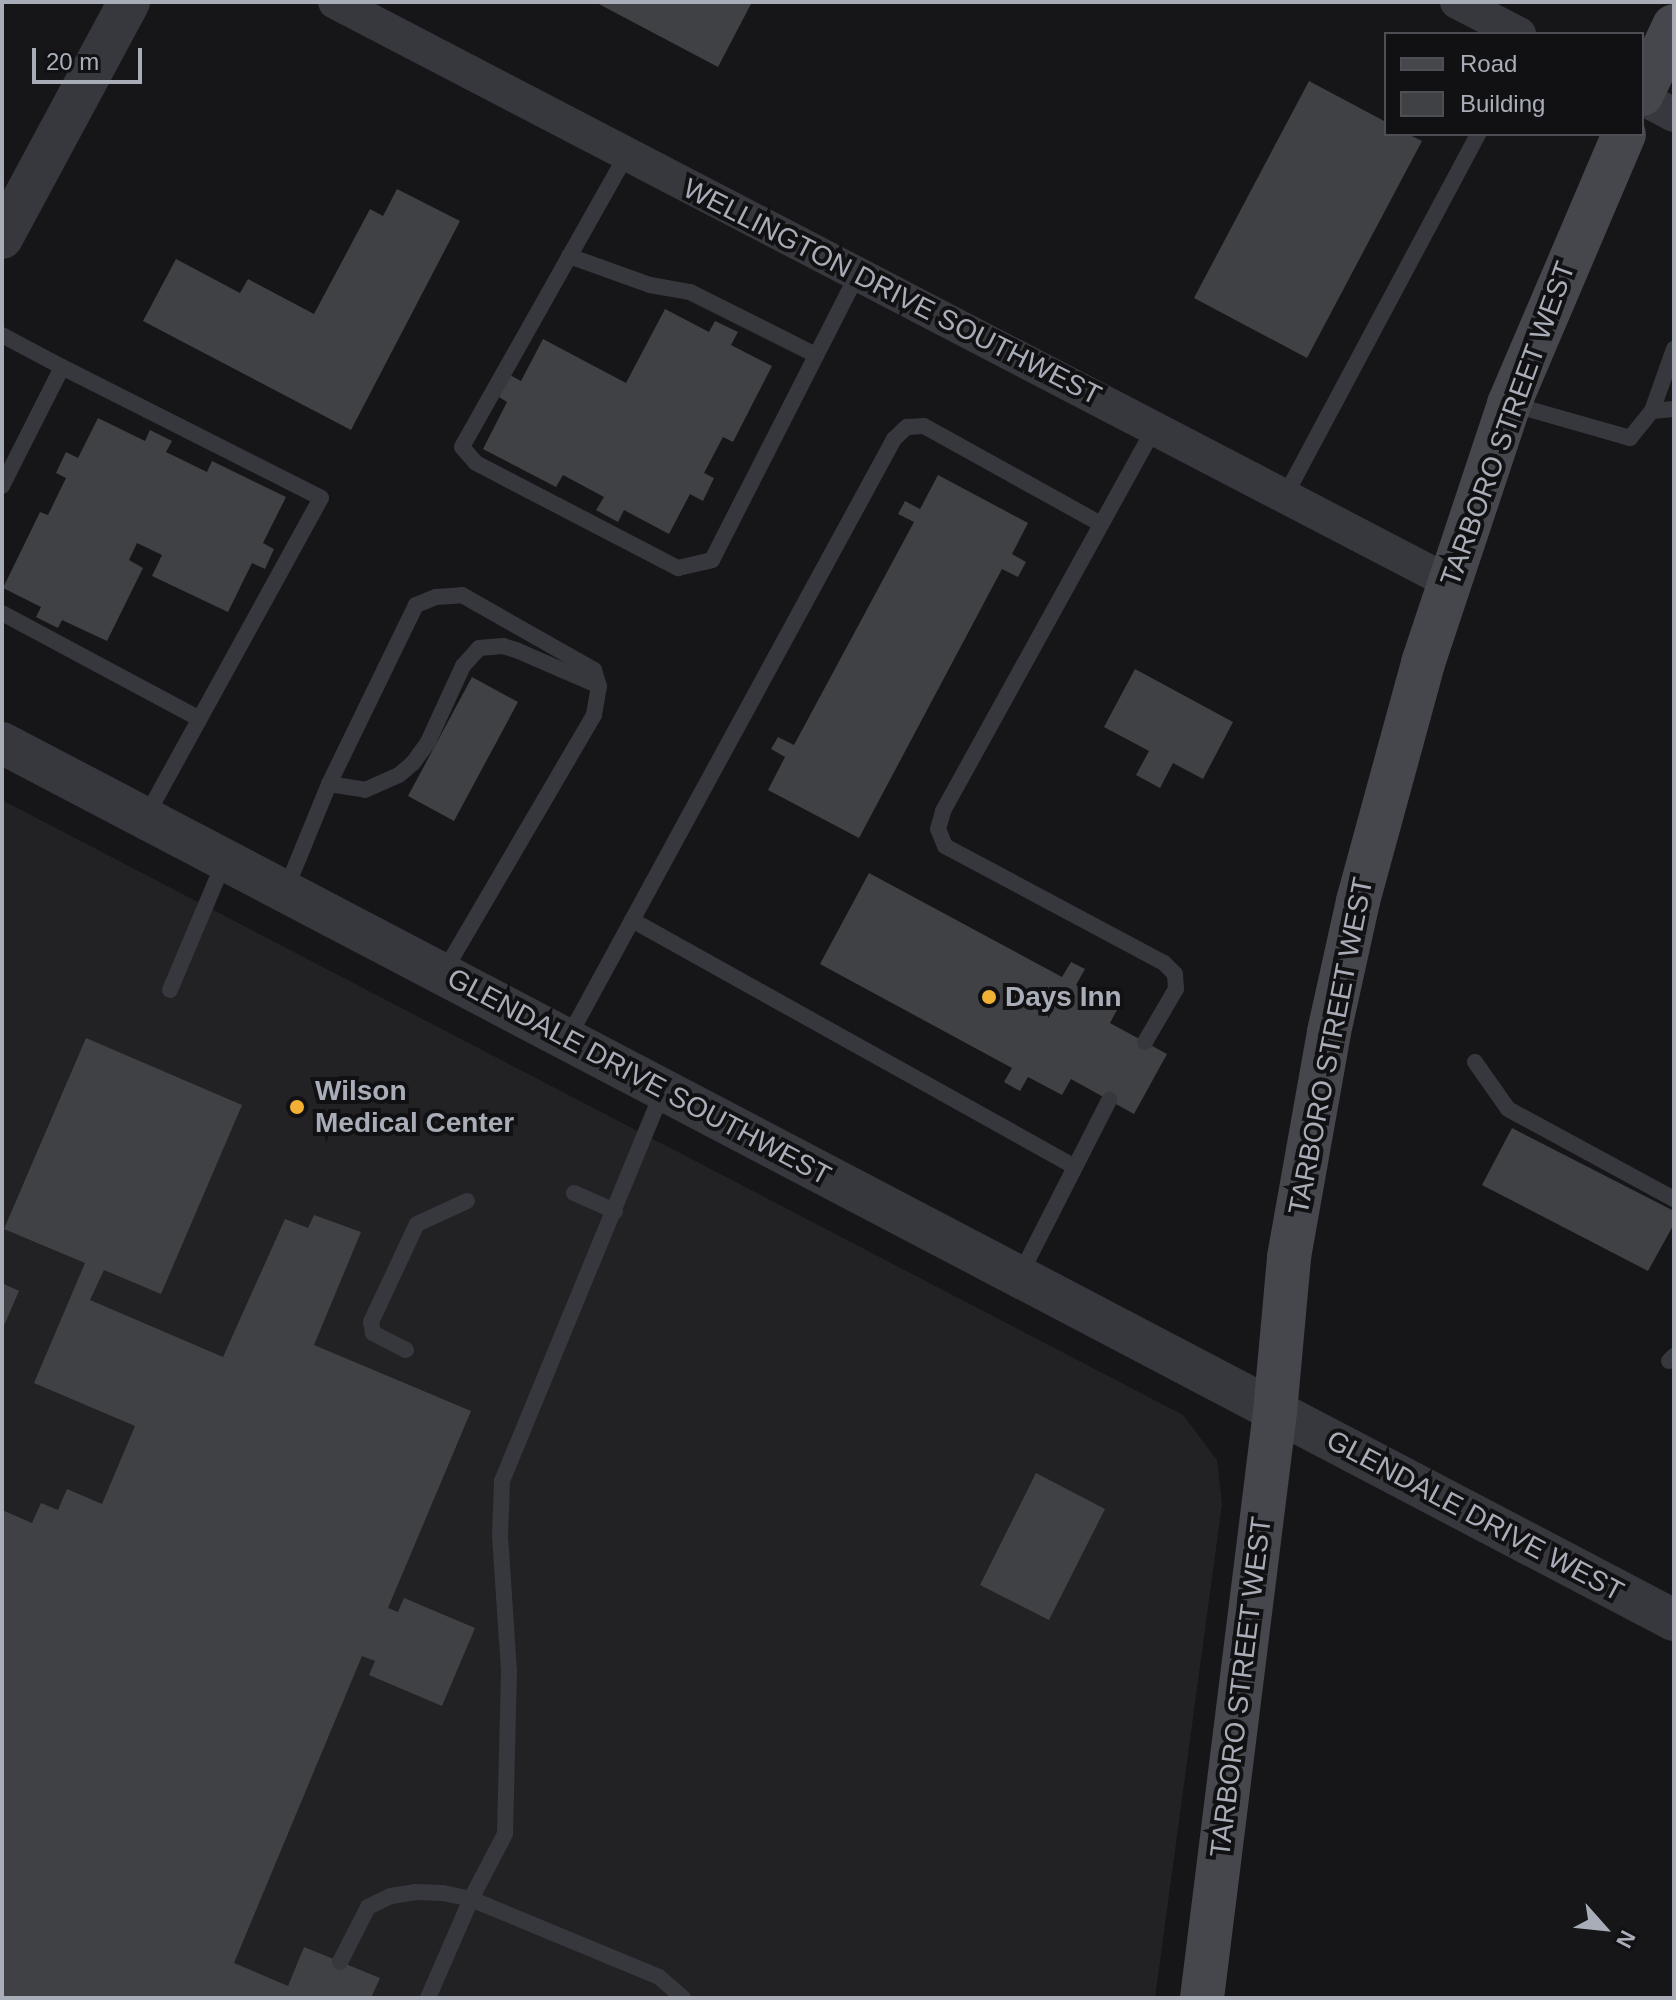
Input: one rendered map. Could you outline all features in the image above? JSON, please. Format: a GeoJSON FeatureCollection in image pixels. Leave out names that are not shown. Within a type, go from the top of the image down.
{"type":"FeatureCollection","features":[{"type":"Feature","properties":{"kind":"main road"},"geometry":{"type":"LineString","coordinates":[[1644,92],[1674,26]]}},
{"type":"Feature","properties":{"kind":"main road","name":"TARBORO STREET WEST"},"geometry":{"type":"LineString","coordinates":[[1202,1998],[1275,1412],[1289,1257],[1329,1032],[1386,789],[1449,582],[1509,404],[1623,136]]}},
{"type":"Feature","properties":{"kind":"street"},"geometry":{"type":"LineString","coordinates":[[2,238],[129,2]]}},
{"type":"Feature","properties":{"kind":"street","name":"WELLINGTON DRIVE SOUTHWEST"},"geometry":{"type":"LineString","coordinates":[[335,2],[1449,582]]}},
{"type":"Feature","properties":{"kind":"street"},"geometry":{"type":"LineString","coordinates":[[1457,2],[1515,32]]}},
{"type":"Feature","properties":{"kind":"street"},"geometry":{"type":"LineString","coordinates":[[1644,97],[1674,115]]}},
{"type":"Feature","properties":{"kind":"street","name":"GLENDALE DRIVE SOUTHWEST"},"geometry":{"type":"LineString","coordinates":[[2,743],[1275,1412]]}},
{"type":"Feature","properties":{"kind":"street","name":"GLENDALE DRIVE WEST"},"geometry":{"type":"LineString","coordinates":[[1275,1412],[1674,1620]]}},
{"type":"Feature","properties":{"kind":"lane"},"geometry":{"type":"LineString","coordinates":[[1285,496],[1477,136]]}},
{"type":"Feature","properties":{"kind":"lane"},"geometry":{"type":"LineString","coordinates":[[627,154],[462,447],[476,463],[678,568],[712,560],[858,274]]}},
{"type":"Feature","properties":{"kind":"lane"},"geometry":{"type":"LineString","coordinates":[[569,256],[650,285],[690,292],[816,355]]}},
{"type":"Feature","properties":{"kind":"lane"},"geometry":{"type":"LineString","coordinates":[[2,335],[321,498],[145,817]]}},
{"type":"Feature","properties":{"kind":"lane"},"geometry":{"type":"LineString","coordinates":[[1509,404],[1630,438],[1652,411],[1674,349]]}},
{"type":"Feature","properties":{"kind":"lane"},"geometry":{"type":"LineString","coordinates":[[2,486],[62,367]]}},
{"type":"Feature","properties":{"kind":"lane"},"geometry":{"type":"LineString","coordinates":[[1652,411],[1674,409]]}},
{"type":"Feature","properties":{"kind":"lane"},"geometry":{"type":"LineString","coordinates":[[568,1039],[894,439],[907,427],[924,426],[1101,524]]}},
{"type":"Feature","properties":{"kind":"lane"},"geometry":{"type":"LineString","coordinates":[[1145,1042],[1176,989],[1175,974],[1164,963],[945,846],[938,829],[943,811],[1154,428]]}},
{"type":"Feature","properties":{"kind":"lane"},"geometry":{"type":"LineString","coordinates":[[285,891],[329,784],[416,605],[436,597],[462,595],[594,670],[599,686],[594,715],[443,974]]}},
{"type":"Feature","properties":{"kind":"lane"},"geometry":{"type":"LineString","coordinates":[[2,613],[198,718]]}},
{"type":"Feature","properties":{"kind":"lane"},"geometry":{"type":"LineString","coordinates":[[329,784],[365,790],[399,775],[413,763],[428,742],[463,666],[479,648],[503,646],[516,650],[599,686]]}},
{"type":"Feature","properties":{"kind":"lane"},"geometry":{"type":"LineString","coordinates":[[170,990],[225,860]]}},
{"type":"Feature","properties":{"kind":"lane"},"geometry":{"type":"LineString","coordinates":[[632,920],[1075,1167]]}},
{"type":"Feature","properties":{"kind":"lane"},"geometry":{"type":"LineString","coordinates":[[1475,1062],[1508,1109],[1674,1199]]}},
{"type":"Feature","properties":{"kind":"lane"},"geometry":{"type":"LineString","coordinates":[[428,1998],[471,1899],[505,1834],[509,1671],[500,1536],[502,1481],[664,1090]]}},
{"type":"Feature","properties":{"kind":"lane"},"geometry":{"type":"LineString","coordinates":[[1019,1277],[1109,1100]]}},
{"type":"Feature","properties":{"kind":"lane"},"geometry":{"type":"LineString","coordinates":[[574,1193],[615,1211]]}},
{"type":"Feature","properties":{"kind":"lane"},"geometry":{"type":"LineString","coordinates":[[406,1350],[373,1333],[371,1322],[417,1224],[467,1201]]}},
{"type":"Feature","properties":{"kind":"lane"},"geometry":{"type":"LineString","coordinates":[[340,1962],[368,1907],[391,1896],[415,1892],[471,1899],[659,1977],[683,1998]]}},
{"type":"Feature","properties":{"kind":"shaded area","name":"Wilson Medical Center"},"geometry":{"type":"Polygon","coordinates":[[[2,800],[1183,1415],[1217,1460],[1222,1504],[1155,1998],[2,1998],[2,800]]]}},
{"type":"Feature","properties":{"kind":"building"},"geometry":{"type":"Polygon","coordinates":[[[595,2],[752,2],[718,67],[595,2]]]}},
{"type":"Feature","properties":{"kind":"building"},"geometry":{"type":"Polygon","coordinates":[[[1309,81],[1384,121],[1384,136],[1412,136],[1422,141],[1307,358],[1194,298],[1309,81]]]}},
{"type":"Feature","properties":{"kind":"building"},"geometry":{"type":"Polygon","coordinates":[[[397,189],[460,221],[351,430],[143,321],[176,259],[240,293],[248,279],[314,314],[370,209],[383,216],[397,189]]]}},
{"type":"Feature","properties":{"kind":"building"},"geometry":{"type":"Polygon","coordinates":[[[665,309],[709,332],[715,321],[738,332],[731,345],[772,366],[733,442],[723,437],[704,473],[714,478],[703,501],[690,494],[669,534],[624,510],[618,522],[596,510],[604,497],[563,475],[556,487],[483,449],[507,402],[499,397],[510,375],[521,381],[543,339],[626,383],[665,309]]]}},
{"type":"Feature","properties":{"kind":"building"},"geometry":{"type":"Polygon","coordinates":[[[98,418],[145,441],[150,430],[172,441],[166,452],[207,472],[212,461],[286,497],[263,543],[274,549],[265,569],[252,563],[228,612],[152,576],[162,555],[137,543],[129,560],[143,568],[107,641],[62,620],[58,628],[36,617],[41,607],[3,588],[40,512],[48,515],[66,478],[56,473],[66,452],[78,458],[98,418]]]}},
{"type":"Feature","properties":{"kind":"building"},"geometry":{"type":"Polygon","coordinates":[[[938,475],[1028,523],[1012,554],[1026,562],[1018,577],[1002,569],[859,838],[768,790],[785,757],[771,749],[778,737],[794,745],[914,522],[898,514],[905,501],[920,509],[938,475]]]}},
{"type":"Feature","properties":{"kind":"building"},"geometry":{"type":"Polygon","coordinates":[[[1135,669],[1233,722],[1203,779],[1173,763],[1160,788],[1136,775],[1149,751],[1104,727],[1135,669]]]}},
{"type":"Feature","properties":{"kind":"building"},"geometry":{"type":"Polygon","coordinates":[[[472,677],[518,702],[454,821],[408,796],[472,677]]]}},
{"type":"Feature","properties":{"kind":"building","name":"Days Inn"},"geometry":{"type":"Polygon","coordinates":[[[869,873],[1062,977],[1071,962],[1085,969],[1076,985],[1118,1008],[1110,1023],[1167,1054],[1134,1114],[1071,1079],[1062,1095],[1028,1077],[1020,1091],[1004,1082],[1012,1068],[820,964],[869,873]]]}},
{"type":"Feature","properties":{"kind":"building","name":"Wilson Medical Center"},"geometry":{"type":"Polygon","coordinates":[[[86,1038],[242,1105],[161,1294],[104,1270],[90,1300],[223,1357],[285,1219],[308,1228],[314,1215],[361,1232],[314,1345],[471,1411],[388,1608],[398,1612],[404,1598],[475,1628],[442,1706],[369,1675],[375,1661],[362,1656],[234,1963],[288,1986],[304,1947],[380,1978],[371,1998],[2,1998],[2,1510],[32,1523],[41,1503],[58,1510],[67,1489],[102,1504],[135,1426],[34,1383],[85,1263],[4,1229],[86,1038]]]}},
{"type":"Feature","properties":{"kind":"building"},"geometry":{"type":"Polygon","coordinates":[[[1512,1128],[1674,1211],[1674,1224],[1648,1271],[1482,1185],[1512,1128]]]}},
{"type":"Feature","properties":{"kind":"building"},"geometry":{"type":"Polygon","coordinates":[[[2,1283],[19,1291],[2,1330],[2,1283]]]}},
{"type":"Feature","properties":{"kind":"building"},"geometry":{"type":"Polygon","coordinates":[[[1036,1473],[1105,1509],[1049,1620],[980,1585],[1036,1473]]]}},
{"type":"Feature","properties":{"kind":"place","name":"Days Inn"},"geometry":{"type":"Point","coordinates":[989,997]}},
{"type":"Feature","properties":{"kind":"place","name":"Wilson Medical Center"},"geometry":{"type":"Point","coordinates":[297,1107]}}]}
